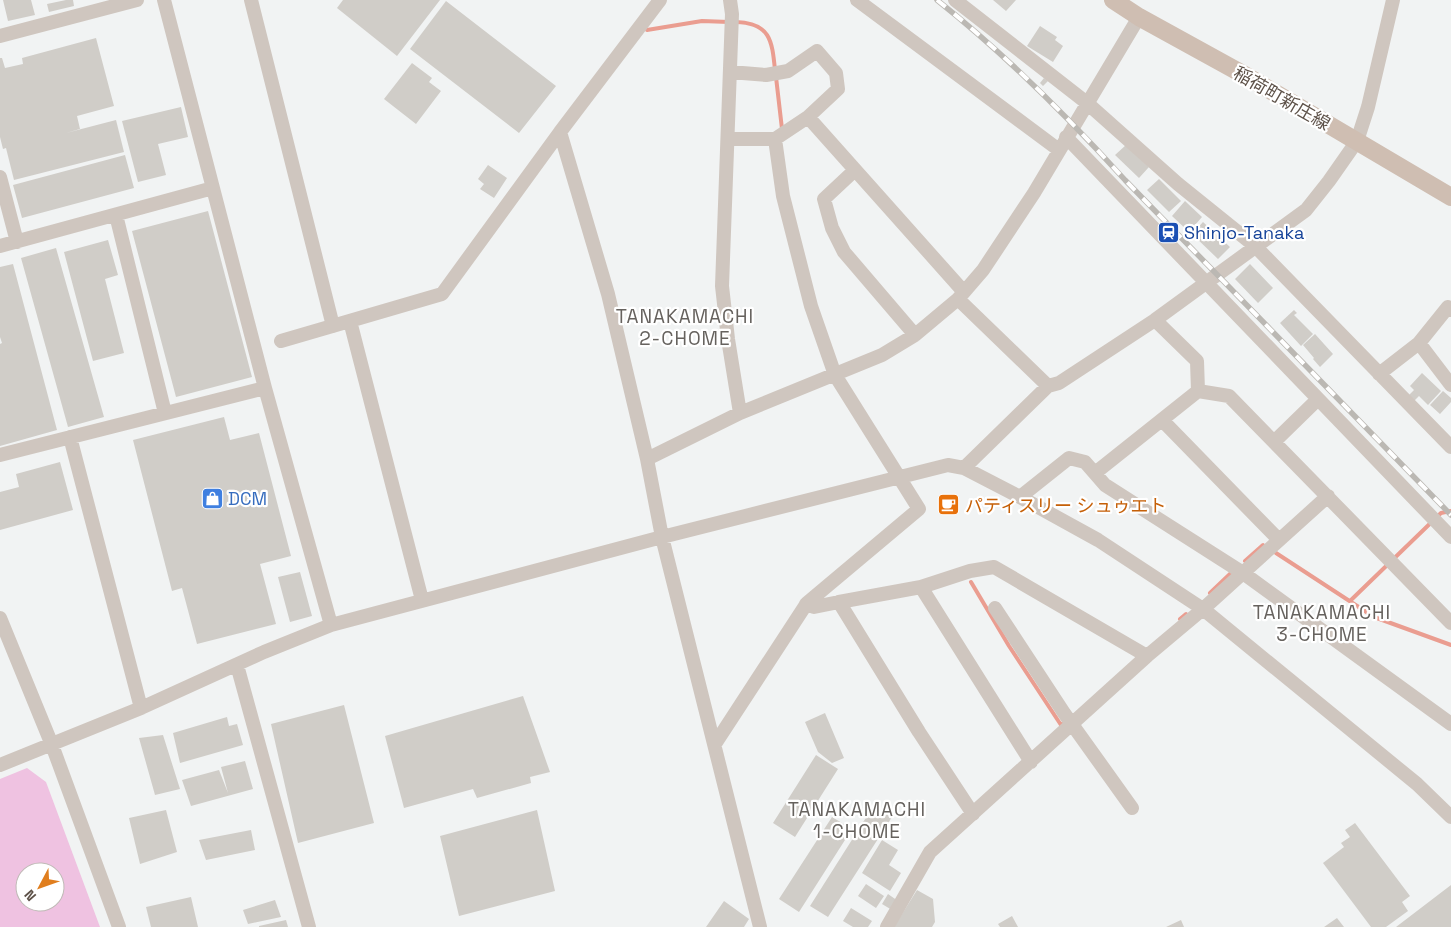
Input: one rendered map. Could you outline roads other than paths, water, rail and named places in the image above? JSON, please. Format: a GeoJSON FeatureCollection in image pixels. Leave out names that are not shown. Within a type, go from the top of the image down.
{"type":"FeatureCollection","features":[{"type":"Feature","properties":{"kind":"main road","name":"稲荷町新庄線"},"geometry":{"type":"LineString","coordinates":[[1113,0],[1139,17],[1451,196]]}},
{"type":"Feature","properties":{"kind":"street"},"geometry":{"type":"LineString","coordinates":[[0,36],[137,0]]}},
{"type":"Feature","properties":{"kind":"street"},"geometry":{"type":"LineString","coordinates":[[164,0],[265,388],[331,625]]}},
{"type":"Feature","properties":{"kind":"street"},"geometry":{"type":"LineString","coordinates":[[250,0],[333,326]]}},
{"type":"Feature","properties":{"kind":"street"},"geometry":{"type":"LineString","coordinates":[[281,341],[442,294],[560,132],[660,0]]}},
{"type":"Feature","properties":{"kind":"street"},"geometry":{"type":"LineString","coordinates":[[730,0],[732,14],[722,286],[740,414]]}},
{"type":"Feature","properties":{"kind":"street"},"geometry":{"type":"LineString","coordinates":[[857,0],[1059,150]]}},
{"type":"Feature","properties":{"kind":"street"},"geometry":{"type":"LineString","coordinates":[[955,0],[1087,103],[1178,184],[1255,246],[1451,448]]}},
{"type":"Feature","properties":{"kind":"street"},"geometry":{"type":"LineString","coordinates":[[964,468],[1048,386],[1059,383],[1155,320],[1306,210],[1357,141],[1368,107],[1393,0]]}},
{"type":"Feature","properties":{"kind":"street"},"geometry":{"type":"LineString","coordinates":[[647,458],[740,414],[882,355],[915,335],[961,295],[983,270],[1034,193],[1139,17]]}},
{"type":"Feature","properties":{"kind":"street"},"geometry":{"type":"LineString","coordinates":[[728,139],[775,139],[808,118],[838,89],[836,73],[817,51],[788,71],[766,75],[730,72]]}},
{"type":"Feature","properties":{"kind":"street"},"geometry":{"type":"LineString","coordinates":[[808,118],[855,170],[961,295],[1048,386]]}},
{"type":"Feature","properties":{"kind":"street"},"geometry":{"type":"LineString","coordinates":[[560,132],[608,294],[647,458],[662,537],[760,927]]}},
{"type":"Feature","properties":{"kind":"street"},"geometry":{"type":"LineString","coordinates":[[1066,137],[1451,537]]}},
{"type":"Feature","properties":{"kind":"street"},"geometry":{"type":"LineString","coordinates":[[715,744],[806,604],[918,509],[835,375],[811,306],[783,196],[775,139]]}},
{"type":"Feature","properties":{"kind":"street"},"geometry":{"type":"LineString","coordinates":[[855,170],[824,199],[832,228],[844,252],[915,335]]}},
{"type":"Feature","properties":{"kind":"street"},"geometry":{"type":"LineString","coordinates":[[0,177],[17,242]]}},
{"type":"Feature","properties":{"kind":"street"},"geometry":{"type":"LineString","coordinates":[[0,246],[213,188]]}},
{"type":"Feature","properties":{"kind":"street"},"geometry":{"type":"LineString","coordinates":[[116,215],[165,414]]}},
{"type":"Feature","properties":{"kind":"street"},"geometry":{"type":"LineString","coordinates":[[1379,374],[1419,343],[1448,307],[1451,310]]}},
{"type":"Feature","properties":{"kind":"street"},"geometry":{"type":"LineString","coordinates":[[1155,320],[1197,361],[1198,391]]}},
{"type":"Feature","properties":{"kind":"street"},"geometry":{"type":"LineString","coordinates":[[350,321],[422,600]]}},
{"type":"Feature","properties":{"kind":"street"},"geometry":{"type":"LineString","coordinates":[[1419,343],[1451,385]]}},
{"type":"Feature","properties":{"kind":"street"},"geometry":{"type":"LineString","coordinates":[[0,455],[265,388]]}},
{"type":"Feature","properties":{"kind":"street"},"geometry":{"type":"LineString","coordinates":[[1095,473],[1198,391],[1229,396],[1451,623]]}},
{"type":"Feature","properties":{"kind":"street"},"geometry":{"type":"LineString","coordinates":[[1274,442],[1318,399]]}},
{"type":"Feature","properties":{"kind":"street"},"geometry":{"type":"LineString","coordinates":[[1162,420],[1279,540]]}},
{"type":"Feature","properties":{"kind":"street"},"geometry":{"type":"LineString","coordinates":[[70,438],[141,708]]}},
{"type":"Feature","properties":{"kind":"street"},"geometry":{"type":"LineString","coordinates":[[1020,496],[1069,458],[1085,462],[1105,485],[1243,574],[1451,724]]}},
{"type":"Feature","properties":{"kind":"street"},"geometry":{"type":"LineString","coordinates":[[0,765],[141,708],[264,652],[331,625],[662,537],[948,465],[964,468],[1020,496],[1098,540],[1204,608],[1417,784],[1451,817]]}},
{"type":"Feature","properties":{"kind":"street"},"geometry":{"type":"LineString","coordinates":[[887,927],[930,852],[1146,656],[1243,574],[1328,496]]}},
{"type":"Feature","properties":{"kind":"street"},"geometry":{"type":"LineString","coordinates":[[806,604],[814,607],[921,587],[970,571],[994,567],[1146,656]]}},
{"type":"Feature","properties":{"kind":"street"},"geometry":{"type":"LineString","coordinates":[[921,587],[1031,762]]}},
{"type":"Feature","properties":{"kind":"street"},"geometry":{"type":"LineString","coordinates":[[839,602],[918,732],[973,814]]}},
{"type":"Feature","properties":{"kind":"street"},"geometry":{"type":"LineString","coordinates":[[995,608],[1072,724],[1132,808]]}},
{"type":"Feature","properties":{"kind":"street"},"geometry":{"type":"LineString","coordinates":[[0,618],[52,745],[119,927]]}},
{"type":"Feature","properties":{"kind":"street"},"geometry":{"type":"LineString","coordinates":[[237,665],[309,927]]}},
{"type":"Feature","properties":{"kind":"waterway"},"geometry":{"type":"LineString","coordinates":[[647,30],[702,21],[729,22]]}},
{"type":"Feature","properties":{"kind":"waterway"},"geometry":{"type":"LineString","coordinates":[[736,22],[756,26],[767,35],[772,50],[775,70]]}},
{"type":"Feature","properties":{"kind":"waterway"},"geometry":{"type":"LineString","coordinates":[[776,77],[782,129]]}},
{"type":"Feature","properties":{"kind":"waterway"},"geometry":{"type":"LineString","coordinates":[[1350,601],[1441,513],[1451,511]]}},
{"type":"Feature","properties":{"kind":"waterway"},"geometry":{"type":"LineString","coordinates":[[1245,561],[1263,545]]}},
{"type":"Feature","properties":{"kind":"waterway"},"geometry":{"type":"LineString","coordinates":[[1276,553],[1374,617],[1451,645]]}},
{"type":"Feature","properties":{"kind":"waterway"},"geometry":{"type":"LineString","coordinates":[[1210,593],[1231,573]]}},
{"type":"Feature","properties":{"kind":"waterway"},"geometry":{"type":"LineString","coordinates":[[971,582],[1009,646],[1061,725],[1064,723]]}},
{"type":"Feature","properties":{"kind":"waterway"},"geometry":{"type":"LineString","coordinates":[[1180,619],[1186,614]]}},
{"type":"Feature","properties":{"kind":"railway"},"geometry":{"type":"LineString","coordinates":[[937,0],[987,42],[1081,132],[1125,180],[1451,515]]}},
{"type":"Feature","properties":{"kind":"place","name":"Shinjo-Tanaka"},"geometry":{"type":"Point","coordinates":[1168,232]}},
{"type":"Feature","properties":{"kind":"place","name":"DCM"},"geometry":{"type":"Point","coordinates":[212,498]}},
{"type":"Feature","properties":{"kind":"place","name":"パティスリー シュゥエト"},"geometry":{"type":"Point","coordinates":[949,505]}},
{"type":"Feature","properties":{"kind":"district","name":"TANAKAMACHI 2-CHOME"},"geometry":{"type":"Point","coordinates":[685,327]}},
{"type":"Feature","properties":{"kind":"district","name":"TANAKAMACHI 3-CHOME"},"geometry":{"type":"Point","coordinates":[1322,623]}},
{"type":"Feature","properties":{"kind":"district","name":"TANAKAMACHI 1-CHOME"},"geometry":{"type":"Point","coordinates":[857,820]}}]}
